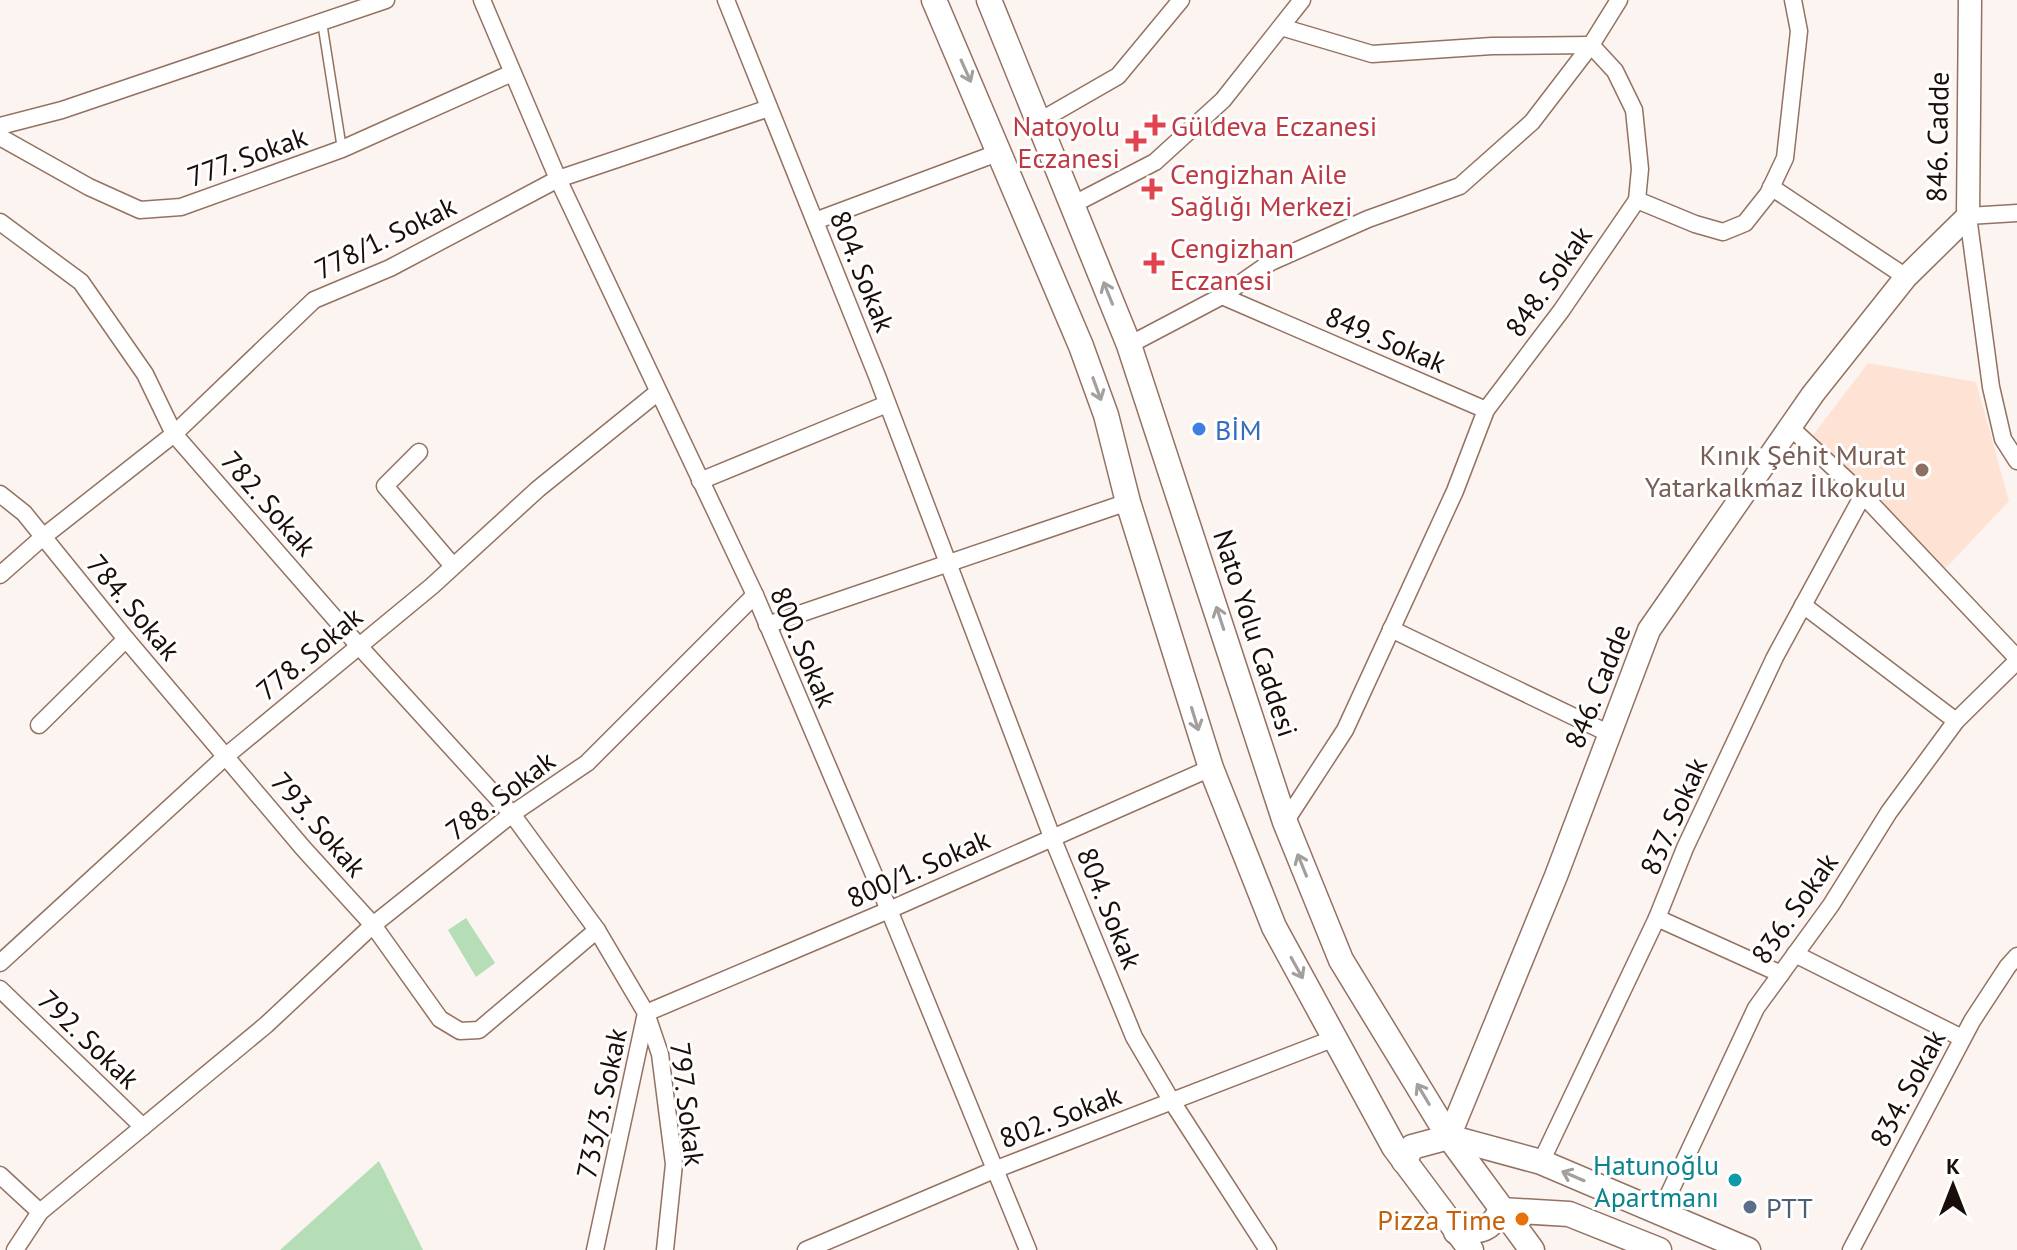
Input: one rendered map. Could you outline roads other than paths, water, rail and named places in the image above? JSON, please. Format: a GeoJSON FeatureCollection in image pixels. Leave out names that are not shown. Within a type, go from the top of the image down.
{"type":"FeatureCollection","features":[{"type":"Feature","properties":{"kind":"main road"},"geometry":{"type":"LineString","coordinates":[[934,0],[1081,346],[1106,415],[1128,502],[1211,768],[1274,927],[1394,1147],[1463,1241],[1495,1223],[1501,1210],[1569,1214],[1659,1250]]}},
{"type":"Feature","properties":{"kind":"main road","name":"Nato Yolu Caddesi"},"geometry":{"type":"LineString","coordinates":[[989,0],[1129,345],[1285,822],[1341,960],[1449,1137],[1532,1250]]}},
{"type":"Feature","properties":{"kind":"main road"},"geometry":{"type":"LineString","coordinates":[[1404,1161],[1412,1147],[1449,1137],[1541,1162],[1748,1250]]}},
{"type":"Feature","properties":{"kind":"street"},"geometry":{"type":"LineString","coordinates":[[0,126],[62,110],[386,0]]}},
{"type":"Feature","properties":{"kind":"street","name":"800. Sokak"},"geometry":{"type":"LineString","coordinates":[[482,0],[558,179],[755,595],[889,910],[1028,1250]]}},
{"type":"Feature","properties":{"kind":"street","name":"804. Sokak"},"geometry":{"type":"LineString","coordinates":[[726,0],[949,563],[1052,837],[1134,1037],[1268,1250]]}},
{"type":"Feature","properties":{"kind":"street"},"geometry":{"type":"LineString","coordinates":[[1038,122],[1118,76],[1181,0]]}},
{"type":"Feature","properties":{"kind":"street"},"geometry":{"type":"LineString","coordinates":[[1072,205],[1155,162],[1223,100],[1302,0]]}},
{"type":"Feature","properties":{"kind":"street"},"geometry":{"type":"LineString","coordinates":[[1129,345],[1222,296],[1271,262],[1368,219],[1460,186],[1532,122],[1591,45],[1619,0]]}},
{"type":"Feature","properties":{"kind":"street"},"geometry":{"type":"LineString","coordinates":[[1281,27],[1372,54],[1492,46],[1591,45],[1615,71],[1634,110],[1640,169],[1637,200],[1723,232],[1745,223],[1771,187],[1785,158],[1799,31],[1793,0]]}},
{"type":"Feature","properties":{"kind":"street","name":"846. Cadde"},"geometry":{"type":"LineString","coordinates":[[1449,1137],[1556,876],[1649,630],[1813,394],[1906,277],[1968,216],[1970,0]]}},
{"type":"Feature","properties":{"kind":"street","name":"777. Sokak"},"geometry":{"type":"LineString","coordinates":[[0,137],[89,187],[140,210],[181,207],[342,149],[512,73]]}},
{"type":"Feature","properties":{"kind":"street","name":"778/1. Sokak"},"geometry":{"type":"LineString","coordinates":[[43,537],[174,434],[314,300],[390,268],[558,179],[769,108]]}},
{"type":"Feature","properties":{"kind":"street"},"geometry":{"type":"LineString","coordinates":[[815,221],[1000,152]]}},
{"type":"Feature","properties":{"kind":"street"},"geometry":{"type":"LineString","coordinates":[[1771,187],[1906,277]]}},
{"type":"Feature","properties":{"kind":"street","name":"848. Sokak"},"geometry":{"type":"LineString","coordinates":[[1285,822],[1345,730],[1455,491],[1486,410],[1561,311],[1637,200]]}},
{"type":"Feature","properties":{"kind":"street"},"geometry":{"type":"LineString","coordinates":[[2017,213],[1968,216],[1991,387],[2003,439],[2017,461]]}},
{"type":"Feature","properties":{"kind":"street","name":"782. Sokak"},"geometry":{"type":"LineString","coordinates":[[0,222],[81,282],[145,374],[174,434],[358,645],[512,814]]}},
{"type":"Feature","properties":{"kind":"street","name":"849. Sokak"},"geometry":{"type":"LineString","coordinates":[[1222,296],[1486,410]]}},
{"type":"Feature","properties":{"kind":"street","name":"778. Sokak"},"geometry":{"type":"LineString","coordinates":[[0,963],[226,756],[453,566],[538,489],[658,392]]}},
{"type":"Feature","properties":{"kind":"street"},"geometry":{"type":"LineString","coordinates":[[700,481],[887,404]]}},
{"type":"Feature","properties":{"kind":"street"},"geometry":{"type":"LineString","coordinates":[[1790,427],[1863,495],[2017,659]]}},
{"type":"Feature","properties":{"kind":"street"},"geometry":{"type":"LineString","coordinates":[[419,452],[385,486],[453,566]]}},
{"type":"Feature","properties":{"kind":"street","name":"784. Sokak"},"geometry":{"type":"LineString","coordinates":[[0,494],[24,513],[226,756]]}},
{"type":"Feature","properties":{"kind":"street","name":"837. Sokak"},"geometry":{"type":"LineString","coordinates":[[1541,1162],[1657,918],[1685,848],[1768,670],[1863,495]]}},
{"type":"Feature","properties":{"kind":"street"},"geometry":{"type":"LineString","coordinates":[[767,625],[1128,502]]}},
{"type":"Feature","properties":{"kind":"street"},"geometry":{"type":"LineString","coordinates":[[0,575],[43,537]]}},
{"type":"Feature","properties":{"kind":"street","name":"788. Sokak"},"geometry":{"type":"LineString","coordinates":[[266,1025],[373,925],[512,814],[587,763],[755,595]]}},
{"type":"Feature","properties":{"kind":"street"},"geometry":{"type":"LineString","coordinates":[[1803,605],[1956,721]]}},
{"type":"Feature","properties":{"kind":"street"},"geometry":{"type":"LineString","coordinates":[[1391,629],[1610,734]]}},
{"type":"Feature","properties":{"kind":"street"},"geometry":{"type":"LineString","coordinates":[[39,725],[126,639]]}},
{"type":"Feature","properties":{"kind":"street","name":"836. Sokak"},"geometry":{"type":"LineString","coordinates":[[1660,1213],[1756,1008],[1831,905],[1889,812],[1956,721],[2017,659]]}},
{"type":"Feature","properties":{"kind":"street","name":"793. Sokak"},"geometry":{"type":"LineString","coordinates":[[226,756],[373,925],[440,1019],[453,1028],[466,1032],[479,1030],[597,930]]}},
{"type":"Feature","properties":{"kind":"street","name":"800/1. Sokak"},"geometry":{"type":"LineString","coordinates":[[646,1013],[1211,768]]}},
{"type":"Feature","properties":{"kind":"street","name":"733/3. Sokak"},"geometry":{"type":"LineString","coordinates":[[512,814],[597,930],[646,1013],[595,1250]]}},
{"type":"Feature","properties":{"kind":"street"},"geometry":{"type":"LineString","coordinates":[[1657,918],[1781,974]]}},
{"type":"Feature","properties":{"kind":"street"},"geometry":{"type":"LineString","coordinates":[[1795,954],[1962,1038]]}},
{"type":"Feature","properties":{"kind":"street","name":"834. Sokak"},"geometry":{"type":"LineString","coordinates":[[1851,1250],[1962,1038],[2014,965]]}},
{"type":"Feature","properties":{"kind":"street","name":"792. Sokak"},"geometry":{"type":"LineString","coordinates":[[0,989],[143,1127]]}},
{"type":"Feature","properties":{"kind":"street","name":"797. Sokak"},"geometry":{"type":"LineString","coordinates":[[646,1013],[660,1054],[674,1164],[665,1250]]}},
{"type":"Feature","properties":{"kind":"street","name":"792. Sokak"},"geometry":{"type":"LineString","coordinates":[[15,1250],[40,1212],[266,1025]]}},
{"type":"Feature","properties":{"kind":"street","name":"802. Sokak"},"geometry":{"type":"LineString","coordinates":[[806,1250],[994,1170],[1335,1038]]}},
{"type":"Feature","properties":{"kind":"street"},"geometry":{"type":"LineString","coordinates":[[0,1175],[40,1212]]}},
{"type":"Feature","properties":{"kind":"lane"},"geometry":{"type":"LineString","coordinates":[[321,22],[342,149]]}},
{"type":"Feature","properties":{"kind":"place","name":"Güldeva Eczanesi"},"geometry":{"type":"Point","coordinates":[1155,125]}},
{"type":"Feature","properties":{"kind":"place","name":"Natoyolu Eczanesi"},"geometry":{"type":"Point","coordinates":[1136,141]}},
{"type":"Feature","properties":{"kind":"place","name":"Cengizhan Aile Sağlığı Merkezi"},"geometry":{"type":"Point","coordinates":[1152,189]}},
{"type":"Feature","properties":{"kind":"place","name":"Cengizhan Eczanesi"},"geometry":{"type":"Point","coordinates":[1154,263]}},
{"type":"Feature","properties":{"kind":"place","name":"BİM"},"geometry":{"type":"Point","coordinates":[1199,429]}},
{"type":"Feature","properties":{"kind":"place","name":"Kınık Şehit Murat Yatarkalkmaz İlkokulu"},"geometry":{"type":"Point","coordinates":[1922,470]}},
{"type":"Feature","properties":{"kind":"place","name":"Hatunoğlu Apartmanı"},"geometry":{"type":"Point","coordinates":[1735,1180]}},
{"type":"Feature","properties":{"kind":"place","name":"PTT"},"geometry":{"type":"Point","coordinates":[1750,1207]}},
{"type":"Feature","properties":{"kind":"place","name":"Pizza Time"},"geometry":{"type":"Point","coordinates":[1522,1219]}}]}
